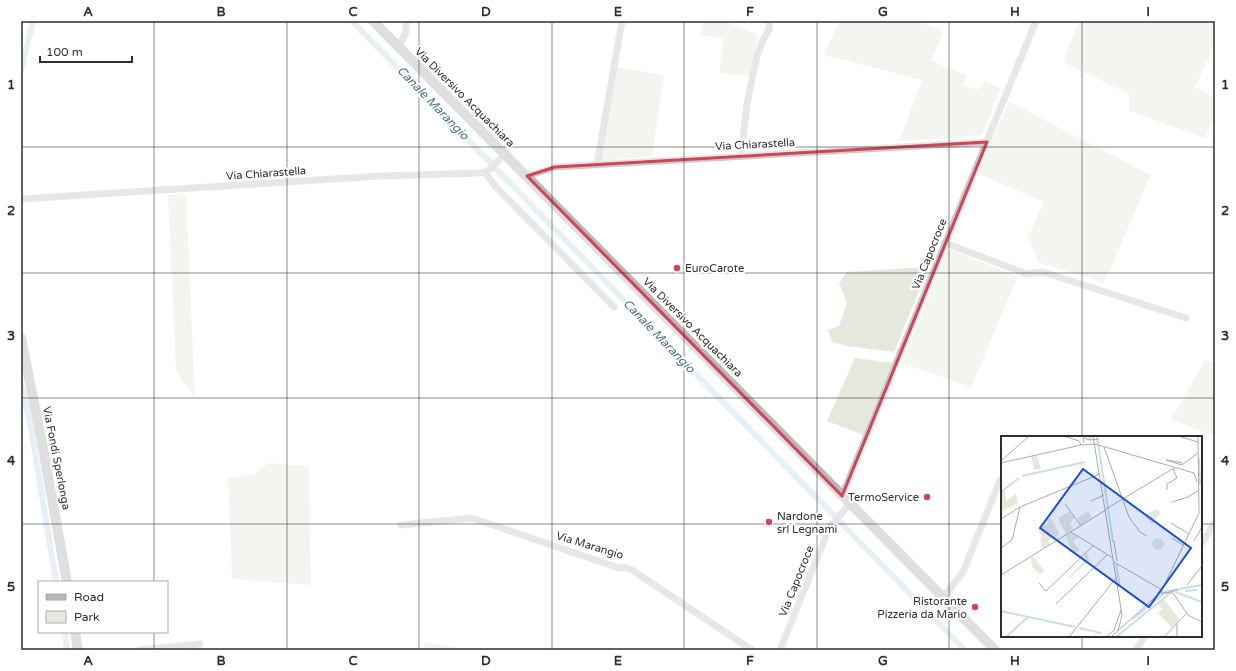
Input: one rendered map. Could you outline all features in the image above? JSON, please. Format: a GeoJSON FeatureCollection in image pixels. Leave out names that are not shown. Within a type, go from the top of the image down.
{"type":"FeatureCollection","features":[{"type":"Feature","properties":{"kind":"main road","name":"Via Diversivo Acquachiara"},"geometry":{"type":"LineString","coordinates":[[373,21],[502,157],[527,176],[842,496],[848,507],[995,650]]}},
{"type":"Feature","properties":{"kind":"main road","name":"Via Fondi Sperlonga"},"geometry":{"type":"LineString","coordinates":[[21,338],[67,581]]}},
{"type":"Feature","properties":{"kind":"main road"},"geometry":{"type":"LineString","coordinates":[[75,633],[78,650]]}},
{"type":"Feature","properties":{"kind":"street"},"geometry":{"type":"LineString","coordinates":[[399,47],[406,32],[406,21]]}},
{"type":"Feature","properties":{"kind":"street"},"geometry":{"type":"LineString","coordinates":[[597,164],[622,21]]}},
{"type":"Feature","properties":{"kind":"street"},"geometry":{"type":"LineString","coordinates":[[741,156],[747,104],[753,74],[761,46],[769,30],[770,21]]}},
{"type":"Feature","properties":{"kind":"street","name":"Via Capocroce"},"geometry":{"type":"LineString","coordinates":[[842,496],[1036,21]]}},
{"type":"Feature","properties":{"kind":"street","name":"Via Chiarastella"},"geometry":{"type":"LineString","coordinates":[[527,176],[555,167],[987,142]]}},
{"type":"Feature","properties":{"kind":"street"},"geometry":{"type":"LineString","coordinates":[[502,157],[487,171],[495,186],[614,307]]}},
{"type":"Feature","properties":{"kind":"street","name":"Via Chiarastella"},"geometry":{"type":"LineString","coordinates":[[21,199],[381,176],[487,171]]}},
{"type":"Feature","properties":{"kind":"street"},"geometry":{"type":"LineString","coordinates":[[945,243],[1026,274],[1043,272],[1186,318]]}},
{"type":"Feature","properties":{"kind":"street"},"geometry":{"type":"LineString","coordinates":[[943,598],[963,572],[1000,480]]}},
{"type":"Feature","properties":{"kind":"street","name":"Via Capocroce"},"geometry":{"type":"LineString","coordinates":[[780,650],[832,524],[848,507]]}},
{"type":"Feature","properties":{"kind":"street","name":"Via Marangio"},"geometry":{"type":"LineString","coordinates":[[401,525],[472,518],[619,568],[624,567],[632,570],[752,650]]}},
{"type":"Feature","properties":{"kind":"street"},"geometry":{"type":"LineString","coordinates":[[1202,543],[1215,522]]}},
{"type":"Feature","properties":{"kind":"street"},"geometry":{"type":"LineString","coordinates":[[1136,650],[1144,637]]}},
{"type":"Feature","properties":{"kind":"street"},"geometry":{"type":"LineString","coordinates":[[139,650],[200,644]]}},
{"type":"Feature","properties":{"kind":"highlighted area"},"geometry":{"type":"Polygon","coordinates":[[[987,142],[842,496],[527,176],[555,167],[987,142]]]}},
{"type":"Feature","properties":{"kind":"green space"},"geometry":{"type":"Polygon","coordinates":[[[703,21],[726,21],[757,34],[755,54],[750,76],[719,73],[724,39],[701,35],[703,21]]]}},
{"type":"Feature","properties":{"kind":"green space"},"geometry":{"type":"Polygon","coordinates":[[[839,21],[918,21],[943,31],[932,61],[966,75],[963,85],[977,90],[985,81],[1001,88],[982,135],[899,142],[922,80],[824,55],[839,21]]]}},
{"type":"Feature","properties":{"kind":"green space"},"geometry":{"type":"Polygon","coordinates":[[[1079,21],[1215,21],[1215,43],[1195,87],[1215,97],[1215,116],[1205,138],[1129,111],[1129,94],[1063,62],[1079,21]]]}},
{"type":"Feature","properties":{"kind":"green space"},"geometry":{"type":"Polygon","coordinates":[[[616,67],[664,75],[652,156],[602,161],[601,157],[616,67]]]}},
{"type":"Feature","properties":{"kind":"green space"},"geometry":{"type":"Polygon","coordinates":[[[1009,102],[1151,175],[1104,283],[1038,262],[1028,237],[1044,202],[981,175],[978,171],[1009,102]]]}},
{"type":"Feature","properties":{"kind":"green space"},"geometry":{"type":"Polygon","coordinates":[[[186,194],[195,397],[176,372],[168,195],[186,194]]]}},
{"type":"Feature","properties":{"kind":"green space"},"geometry":{"type":"Polygon","coordinates":[[[948,249],[1018,276],[971,387],[902,363],[948,249]]]}},
{"type":"Feature","properties":{"kind":"green space"},"geometry":{"type":"Polygon","coordinates":[[[926,267],[928,269],[894,352],[847,346],[832,342],[828,330],[839,326],[847,303],[839,283],[847,272],[926,267]]]}},
{"type":"Feature","properties":{"kind":"green space"},"geometry":{"type":"Polygon","coordinates":[[[855,358],[893,363],[863,435],[827,421],[855,358]]]}},
{"type":"Feature","properties":{"kind":"green space"},"geometry":{"type":"Polygon","coordinates":[[[1205,360],[1215,363],[1215,436],[1171,420],[1205,360]]]}},
{"type":"Feature","properties":{"kind":"green space"},"geometry":{"type":"Polygon","coordinates":[[[268,463],[309,466],[311,585],[232,579],[228,478],[255,474],[268,463]]]}},
{"type":"Feature","properties":{"kind":"green space"},"geometry":{"type":"Polygon","coordinates":[[[424,642],[472,650],[423,650],[424,642]]]}},
{"type":"Feature","properties":{"kind":"waterway"},"geometry":{"type":"LineString","coordinates":[[21,71],[33,21]]}},
{"type":"Feature","properties":{"kind":"waterway","name":"Canale Marangio"},"geometry":{"type":"LineString","coordinates":[[352,21],[965,650]]}},
{"type":"Feature","properties":{"kind":"waterway"},"geometry":{"type":"LineString","coordinates":[[21,384],[31,428],[56,581]]}},
{"type":"Feature","properties":{"kind":"waterway"},"geometry":{"type":"LineString","coordinates":[[65,633],[67,650]]}},
{"type":"Feature","properties":{"kind":"place","name":"EuroCarote"},"geometry":{"type":"Point","coordinates":[677,268]}},
{"type":"Feature","properties":{"kind":"place","name":"TermoService"},"geometry":{"type":"Point","coordinates":[927,497]}},
{"type":"Feature","properties":{"kind":"place","name":"Nardone srl Legnami"},"geometry":{"type":"Point","coordinates":[769,522]}},
{"type":"Feature","properties":{"kind":"place","name":"Ristorante Pizzeria da Mario"},"geometry":{"type":"Point","coordinates":[975,607]}}]}
